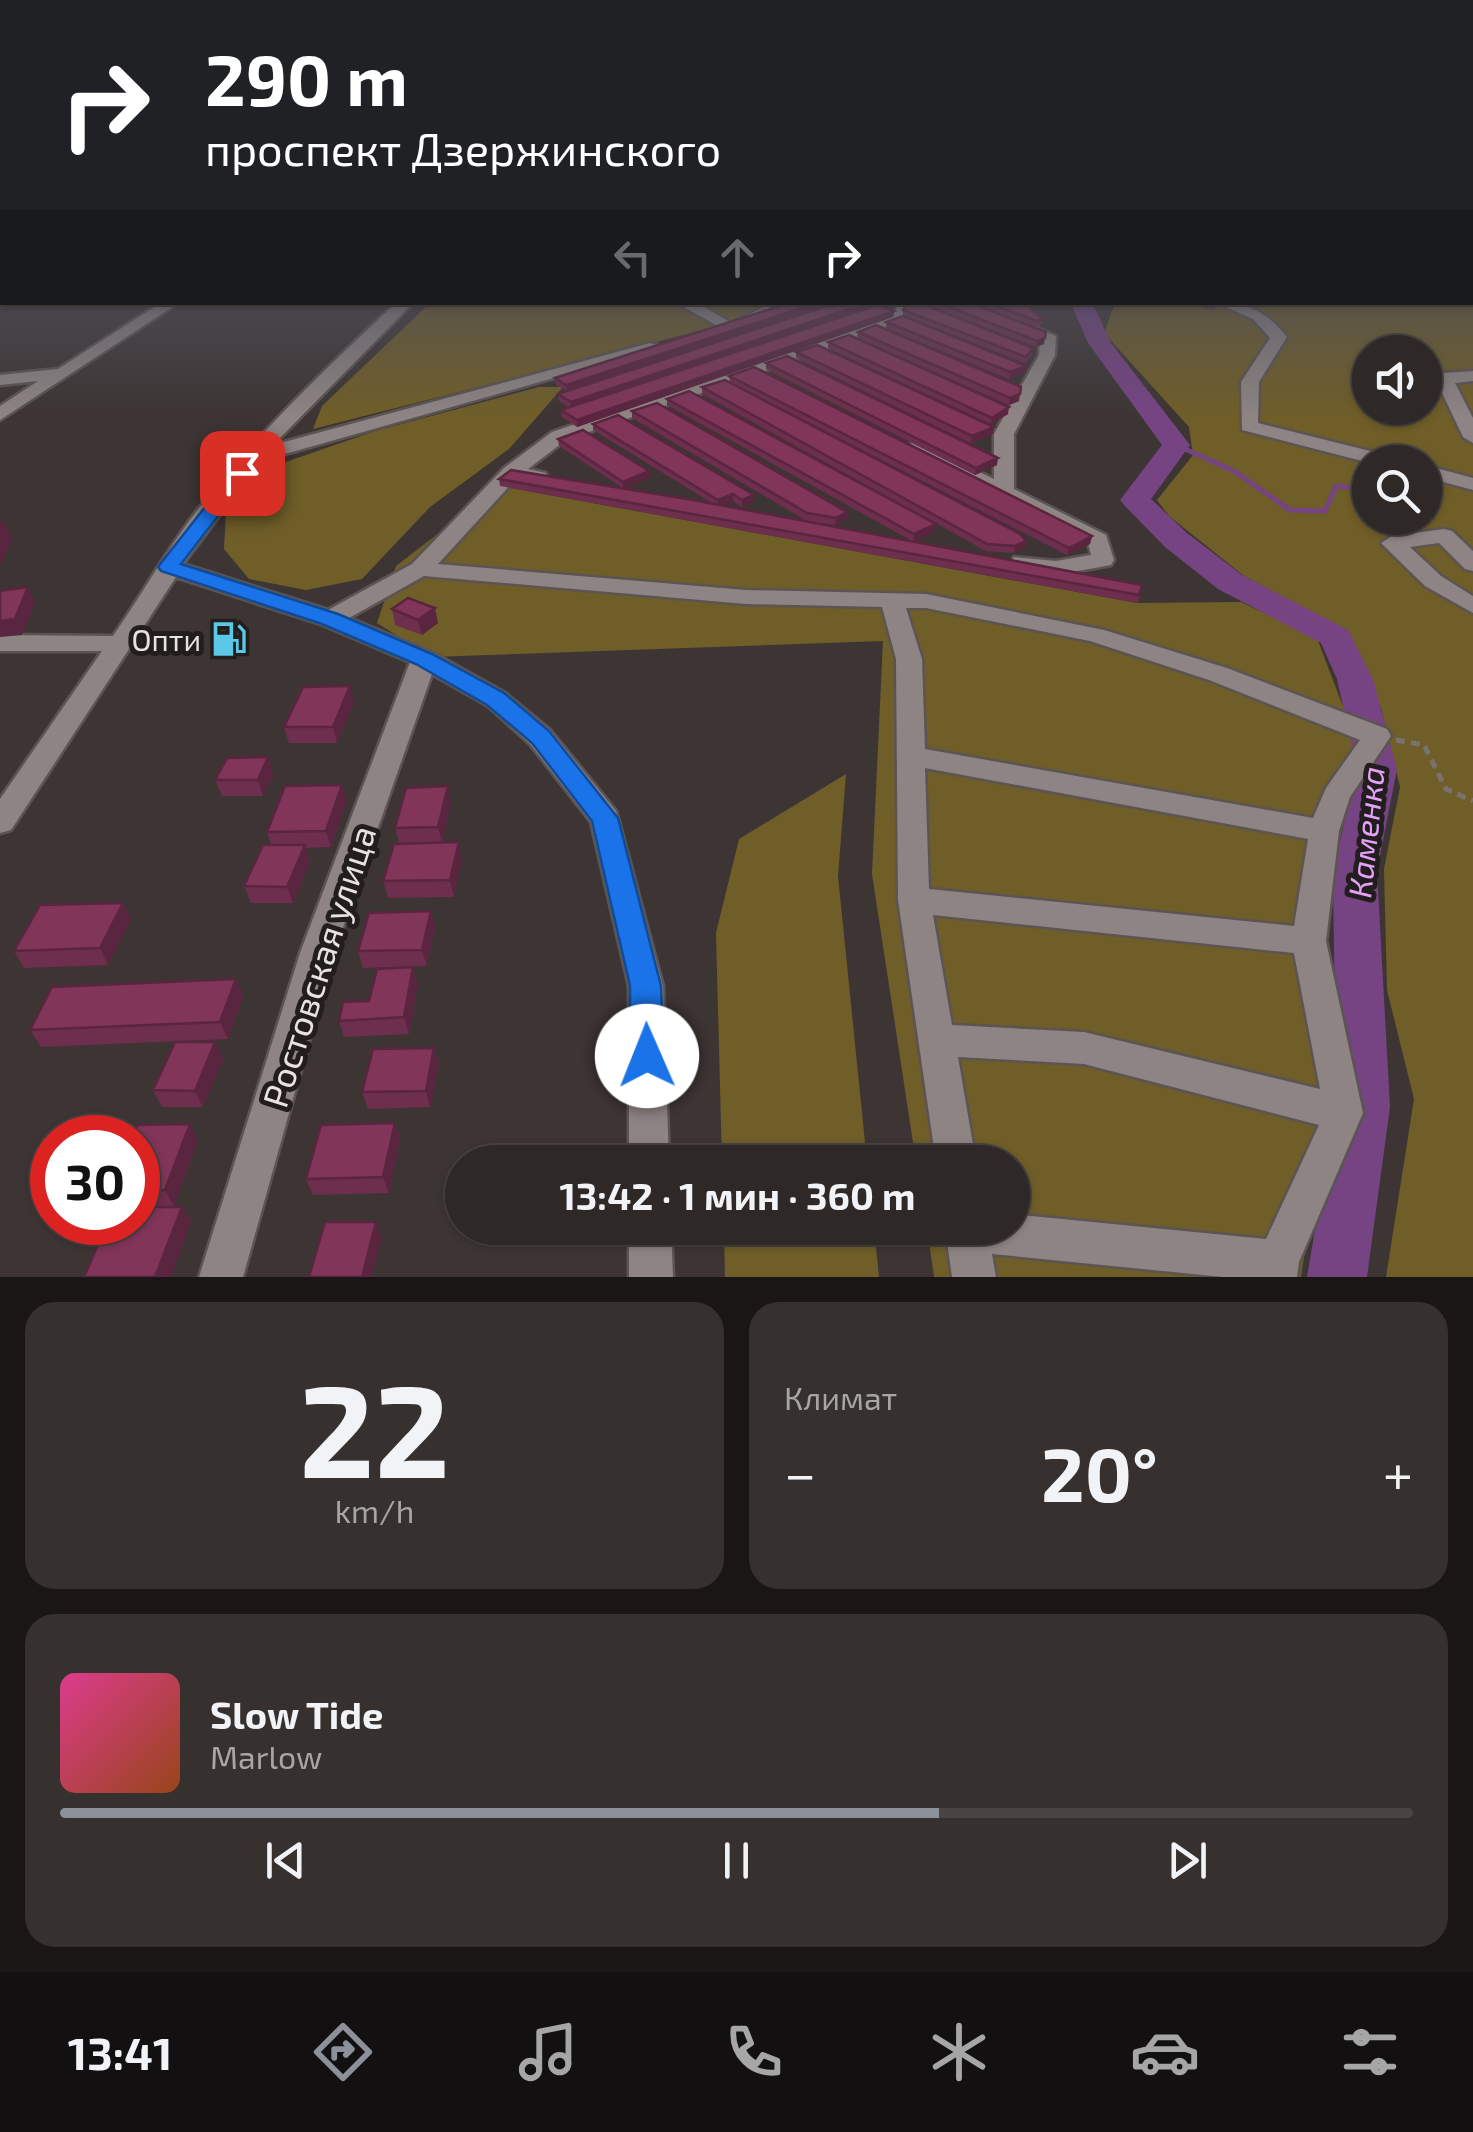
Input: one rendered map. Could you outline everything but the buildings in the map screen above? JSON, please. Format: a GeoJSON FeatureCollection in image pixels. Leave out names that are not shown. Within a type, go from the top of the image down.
{"type":"FeatureCollection","features":[{"type":"Feature","properties":{"kind":"street"},"geometry":{"type":"LineString","coordinates":[[0,414],[168,305]]}},
{"type":"Feature","properties":{"kind":"street"},"geometry":{"type":"LineString","coordinates":[[0,822],[13,784],[120,643],[168,567],[255,456],[344,360],[404,305]]}},
{"type":"Feature","properties":{"kind":"street"},"geometry":{"type":"LineString","coordinates":[[688,305],[729,326]]}},
{"type":"Feature","properties":{"kind":"street"},"geometry":{"type":"LineString","coordinates":[[255,456],[729,326],[782,305]]}},
{"type":"Feature","properties":{"kind":"street"},"geometry":{"type":"LineString","coordinates":[[330,619],[420,569],[511,472],[559,436],[763,374],[900,319],[906,305]]}},
{"type":"Feature","properties":{"kind":"street"},"geometry":{"type":"LineString","coordinates":[[967,305],[1048,336],[1046,355],[1010,407],[1004,434],[1004,492]]}},
{"type":"Feature","properties":{"kind":"street"},"geometry":{"type":"LineString","coordinates":[[1230,305],[1258,316],[1279,337],[1250,382],[1249,426],[1352,452]]}},
{"type":"Feature","properties":{"kind":"street"},"geometry":{"type":"LineString","coordinates":[[848,337],[882,352]]}},
{"type":"Feature","properties":{"kind":"street"},"geometry":{"type":"LineString","coordinates":[[0,380],[63,373]]}},
{"type":"Feature","properties":{"kind":"street"},"geometry":{"type":"LineString","coordinates":[[1473,376],[1444,378],[1473,437]]}},
{"type":"Feature","properties":{"kind":"street"},"geometry":{"type":"LineString","coordinates":[[897,439],[1098,540],[1103,560],[1056,568],[999,558]]}},
{"type":"Feature","properties":{"kind":"street"},"geometry":{"type":"LineString","coordinates":[[511,472],[566,482]]}},
{"type":"Feature","properties":{"kind":"street"},"geometry":{"type":"LineString","coordinates":[[1442,476],[1473,484]]}},
{"type":"Feature","properties":{"kind":"street"},"geometry":{"type":"LineString","coordinates":[[1473,564],[1444,536],[1392,543],[1433,581],[1473,606]]}},
{"type":"Feature","properties":{"kind":"street"},"geometry":{"type":"LineString","coordinates":[[168,567],[330,619],[424,659],[496,699],[540,737],[605,818],[646,986],[649,1145]]}},
{"type":"Feature","properties":{"kind":"street"},"geometry":{"type":"LineString","coordinates":[[420,569],[746,597],[926,601],[1095,635],[1218,674],[1376,736],[1336,795],[1324,831],[1309,941],[1344,1113],[1277,1269],[1030,1237]]}},
{"type":"Feature","properties":{"kind":"street"},"geometry":{"type":"LineString","coordinates":[[892,600],[909,659],[914,900],[953,1145]]}},
{"type":"Feature","properties":{"kind":"street"},"geometry":{"type":"LineString","coordinates":[[0,643],[120,643]]}},
{"type":"Feature","properties":{"kind":"street","name":"Ростовская улица"},"geometry":{"type":"LineString","coordinates":[[221,1277],[318,953],[424,659]]}},
{"type":"Feature","properties":{"kind":"street"},"geometry":{"type":"LineString","coordinates":[[910,756],[1324,831]]}},
{"type":"Feature","properties":{"kind":"street"},"geometry":{"type":"LineString","coordinates":[[914,900],[1309,941]]}},
{"type":"Feature","properties":{"kind":"street"},"geometry":{"type":"LineString","coordinates":[[936,1040],[1084,1048],[1344,1113]]}},
{"type":"Feature","properties":{"kind":"street"},"geometry":{"type":"LineString","coordinates":[[650,1245],[651,1277]]}},
{"type":"Feature","properties":{"kind":"street"},"geometry":{"type":"LineString","coordinates":[[969,1245],[974,1277]]}},
{"type":"Feature","properties":{"kind":"path"},"geometry":{"type":"LineString","coordinates":[[1424,744],[1446,789],[1473,801]]}},
{"type":"Feature","properties":{"kind":"shaded area"},"geometry":{"type":"Polygon","coordinates":[[[428,305],[774,305],[711,328],[313,429],[322,406],[428,305]]]}},
{"type":"Feature","properties":{"kind":"shaded area"},"geometry":{"type":"Polygon","coordinates":[[[1114,305],[1473,305],[1473,1277],[1386,1277],[1414,1099],[1387,990],[1384,869],[1400,787],[1381,708],[1347,631],[1244,576],[1169,516],[1157,500],[1193,455],[1189,427],[1104,333],[1114,305]]]}},
{"type":"Feature","properties":{"kind":"shaded area"},"geometry":{"type":"Polygon","coordinates":[[[539,387],[563,387],[509,449],[430,507],[362,579],[306,590],[249,579],[224,549],[226,510],[283,463],[372,432],[539,387]]]}},
{"type":"Feature","properties":{"kind":"shaded area"},"geometry":{"type":"Polygon","coordinates":[[[500,486],[1137,603],[1241,602],[1317,638],[1352,730],[1357,784],[1320,898],[1332,1072],[1301,1277],[934,1277],[929,1245],[1030,1245],[1030,1145],[913,1145],[872,874],[883,641],[431,657],[377,623],[396,566],[500,486]]]}},
{"type":"Feature","properties":{"kind":"shaded area"},"geometry":{"type":"Polygon","coordinates":[[[846,774],[838,876],[865,1145],[722,1145],[716,933],[739,839],[846,774]]]}},
{"type":"Feature","properties":{"kind":"shaded area"},"geometry":{"type":"Polygon","coordinates":[[[724,1245],[876,1245],[879,1277],[725,1277],[724,1245]]]}},
{"type":"Feature","properties":{"kind":"waterway","name":"Каменка"},"geometry":{"type":"LineString","coordinates":[[1084,305],[1099,343],[1176,445],[1135,500],[1176,540],[1230,582],[1336,637],[1355,679],[1377,769],[1355,871],[1363,1107],[1337,1277]]}},
{"type":"Feature","properties":{"kind":"waterway"},"geometry":{"type":"LineString","coordinates":[[1176,445],[1234,471],[1290,510],[1325,511],[1336,486],[1352,487]]}},
{"type":"Feature","properties":{"kind":"place","name":"Опти"},"geometry":{"type":"Point","coordinates":[229,639]}},
{"type":"Feature","properties":{"kind":"route"},"geometry":{"type":"LineString","coordinates":[[242,473],[168,567],[330,619],[424,659],[496,699],[540,737],[605,818],[646,986],[647,1056]]}}]}
